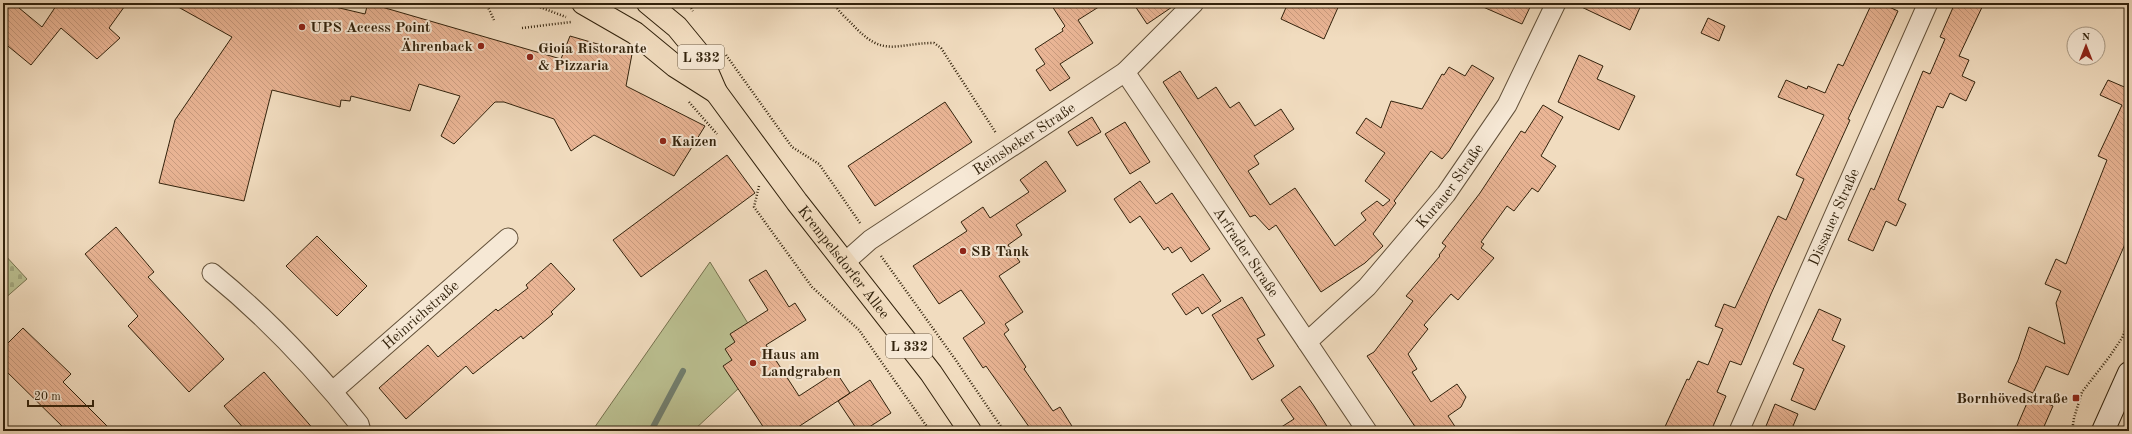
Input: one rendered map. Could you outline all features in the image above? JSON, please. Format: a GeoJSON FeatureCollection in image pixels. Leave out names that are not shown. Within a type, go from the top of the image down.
{"type":"FeatureCollection","features":[{"type":"Feature","properties":{"kind":"main road","name":"L 332"},"geometry":{"type":"LineString","coordinates":[[648,3],[677,27],[700,54],[716,92]]}},
{"type":"Feature","properties":{"kind":"main road","name":"L 332"},"geometry":{"type":"LineString","coordinates":[[579,12],[635,33],[675,66],[716,92]]}},
{"type":"Feature","properties":{"kind":"main road","name":"Krempelsdorfer Allee"},"geometry":{"type":"LineString","coordinates":[[716,92],[844,263],[930,373],[970,431]]}},
{"type":"Feature","properties":{"kind":"street","name":"Reinsbeker Straße"},"geometry":{"type":"LineString","coordinates":[[844,263],[870,240],[1125,72],[1194,3]]}},
{"type":"Feature","properties":{"kind":"street","name":"Kurauer Straße"},"geometry":{"type":"LineString","coordinates":[[1307,342],[1367,287],[1446,194],[1507,105],[1556,3]]}},
{"type":"Feature","properties":{"kind":"street","name":"Dissauer Straße"},"geometry":{"type":"LineString","coordinates":[[1739,431],[1928,3]]}},
{"type":"Feature","properties":{"kind":"street","name":"Arfrader Straße"},"geometry":{"type":"LineString","coordinates":[[1125,72],[1367,431]]}},
{"type":"Feature","properties":{"kind":"street","name":"Heinrichstraße"},"geometry":{"type":"LineString","coordinates":[[333,391],[508,238]]}},
{"type":"Feature","properties":{"kind":"street"},"geometry":{"type":"LineString","coordinates":[[212,273],[241,296],[333,391],[359,424],[361,431]]}},
{"type":"Feature","properties":{"kind":"street"},"geometry":{"type":"LineString","coordinates":[[2102,431],[2129,373]]}},
{"type":"Feature","properties":{"kind":"path"},"geometry":{"type":"LineString","coordinates":[[486,3],[494,20]]}},
{"type":"Feature","properties":{"kind":"path"},"geometry":{"type":"LineString","coordinates":[[529,3],[579,12]]}},
{"type":"Feature","properties":{"kind":"path"},"geometry":{"type":"LineString","coordinates":[[834,3],[862,34],[880,46],[899,47],[934,43],[941,48],[1006,149]]}},
{"type":"Feature","properties":{"kind":"path"},"geometry":{"type":"LineString","coordinates":[[522,28],[579,12]]}},
{"type":"Feature","properties":{"kind":"path"},"geometry":{"type":"LineString","coordinates":[[724,53],[792,147],[819,164],[862,225],[870,240],[955,358],[1004,431]]}},
{"type":"Feature","properties":{"kind":"path"},"geometry":{"type":"LineString","coordinates":[[712,128],[722,139]]}},
{"type":"Feature","properties":{"kind":"path"},"geometry":{"type":"LineString","coordinates":[[754,180],[759,186],[754,207],[812,287],[859,330],[930,431]]}},
{"type":"Feature","properties":{"kind":"path"},"geometry":{"type":"LineString","coordinates":[[2072,431],[2074,418],[2082,392],[2110,356],[2122,338],[2129,322]]}},
{"type":"Feature","properties":{"kind":"green space"},"geometry":{"type":"Polygon","coordinates":[[[3,253],[27,279],[3,300],[3,253]]]}},
{"type":"Feature","properties":{"kind":"green space"},"geometry":{"type":"Polygon","coordinates":[[[710,262],[770,359],[693,431],[592,431],[710,262]]]}},
{"type":"Feature","properties":{"kind":"building"},"geometry":{"type":"Polygon","coordinates":[[[10,3],[13,3],[42,27],[58,3],[127,3],[109,28],[120,38],[97,59],[61,28],[31,65],[3,42],[3,11],[10,3]]]}},
{"type":"Feature","properties":{"kind":"building"},"geometry":{"type":"Polygon","coordinates":[[[171,3],[328,3],[331,6],[365,14],[368,3],[561,59],[570,36],[632,54],[626,86],[705,126],[674,176],[594,135],[571,151],[554,119],[504,102],[495,102],[454,144],[441,136],[460,96],[419,84],[410,111],[351,96],[350,101],[341,100],[340,107],[272,90],[244,201],[159,183],[175,120],[232,37],[171,3]]]}},
{"type":"Feature","properties":{"kind":"building"},"geometry":{"type":"Polygon","coordinates":[[[1050,3],[1105,3],[1078,20],[1093,43],[1060,64],[1070,78],[1050,91],[1036,70],[1045,64],[1035,49],[1063,31],[1062,29],[1065,26],[1050,3]]]}},
{"type":"Feature","properties":{"kind":"building"},"geometry":{"type":"Polygon","coordinates":[[[1133,3],[1178,3],[1147,24],[1133,3]]]}},
{"type":"Feature","properties":{"kind":"building"},"geometry":{"type":"Polygon","coordinates":[[[1288,3],[1340,3],[1324,39],[1281,19],[1288,3]]]}},
{"type":"Feature","properties":{"kind":"building"},"geometry":{"type":"Polygon","coordinates":[[[1474,3],[1532,3],[1522,24],[1474,3]]]}},
{"type":"Feature","properties":{"kind":"building"},"geometry":{"type":"Polygon","coordinates":[[[1573,3],[1642,3],[1630,30],[1573,3]]]}},
{"type":"Feature","properties":{"kind":"building"},"geometry":{"type":"Polygon","coordinates":[[[1872,3],[1880,3],[1898,11],[1848,119],[1850,120],[1771,294],[1741,365],[1730,361],[1717,392],[1726,396],[1711,431],[1663,431],[1687,379],[1689,380],[1698,361],[1708,365],[1723,329],[1715,326],[1724,304],[1735,308],[1778,216],[1786,220],[1804,179],[1796,175],[1824,115],[1778,97],[1786,80],[1807,89],[1808,86],[1825,93],[1838,64],[1843,66],[1872,3]]]}},
{"type":"Feature","properties":{"kind":"building"},"geometry":{"type":"Polygon","coordinates":[[[1955,3],[1984,3],[1959,56],[1969,60],[1962,76],[1975,82],[1966,101],[1950,93],[1943,108],[1937,106],[1898,200],[1906,204],[1896,226],[1886,221],[1873,251],[1848,240],[1871,188],[1874,190],[1923,71],[1930,74],[1945,39],[1940,37],[1955,3]]]}},
{"type":"Feature","properties":{"kind":"building"},"geometry":{"type":"Polygon","coordinates":[[[1708,18],[1725,26],[1719,41],[1701,33],[1708,18]]]}},
{"type":"Feature","properties":{"kind":"building"},"geometry":{"type":"Polygon","coordinates":[[[1579,55],[1603,66],[1597,79],[1635,96],[1619,130],[1558,102],[1579,55]]]}},
{"type":"Feature","properties":{"kind":"building"},"geometry":{"type":"Polygon","coordinates":[[[1472,65],[1494,78],[1449,151],[1442,159],[1431,151],[1394,201],[1396,203],[1373,234],[1383,246],[1365,263],[1321,292],[1276,225],[1269,230],[1255,215],[1250,217],[1163,82],[1180,71],[1198,99],[1216,87],[1230,108],[1239,102],[1255,126],[1281,109],[1294,129],[1254,156],[1259,164],[1248,171],[1270,205],[1295,188],[1335,246],[1366,220],[1361,213],[1377,201],[1383,206],[1390,200],[1365,181],[1385,153],[1356,133],[1366,118],[1381,128],[1391,101],[1422,109],[1442,74],[1444,75],[1449,67],[1465,76],[1472,65]]]}},
{"type":"Feature","properties":{"kind":"building"},"geometry":{"type":"Polygon","coordinates":[[[2108,80],[2129,89],[2129,235],[2068,375],[2046,366],[2033,393],[2008,382],[2018,360],[2029,327],[2065,344],[2056,303],[2061,291],[2045,284],[2056,259],[2066,264],[2107,160],[2098,156],[2122,105],[2100,95],[2108,80]]]}},
{"type":"Feature","properties":{"kind":"building"},"geometry":{"type":"Polygon","coordinates":[[[945,102],[972,142],[875,206],[848,166],[945,102]]]}},
{"type":"Feature","properties":{"kind":"building"},"geometry":{"type":"Polygon","coordinates":[[[1543,105],[1563,117],[1541,156],[1556,166],[1538,192],[1532,188],[1514,211],[1507,206],[1481,242],[1484,244],[1481,248],[1494,258],[1458,300],[1451,294],[1424,325],[1428,329],[1408,354],[1417,369],[1412,372],[1431,402],[1457,384],[1466,397],[1461,407],[1448,416],[1458,431],[1418,431],[1367,356],[1374,352],[1413,301],[1406,296],[1440,256],[1439,255],[1446,246],[1442,243],[1480,193],[1521,131],[1525,133],[1543,105]]]}},
{"type":"Feature","properties":{"kind":"building"},"geometry":{"type":"Polygon","coordinates":[[[1092,117],[1101,132],[1077,146],[1068,132],[1092,117]]]}},
{"type":"Feature","properties":{"kind":"building"},"geometry":{"type":"Polygon","coordinates":[[[1125,122],[1150,162],[1130,174],[1105,134],[1125,122]]]}},
{"type":"Feature","properties":{"kind":"building"},"geometry":{"type":"Polygon","coordinates":[[[727,155],[755,193],[641,277],[613,240],[727,155]]]}},
{"type":"Feature","properties":{"kind":"building"},"geometry":{"type":"Polygon","coordinates":[[[1046,161],[1066,191],[1016,225],[1022,235],[1008,245],[1020,262],[999,276],[1023,312],[1005,324],[1009,330],[1004,334],[1026,367],[1024,369],[1053,411],[1060,407],[1075,431],[1032,431],[986,366],[983,368],[963,338],[985,323],[961,290],[939,304],[913,266],[967,231],[961,222],[983,207],[990,218],[1029,192],[1020,180],[1046,161]]]}},
{"type":"Feature","properties":{"kind":"building"},"geometry":{"type":"Polygon","coordinates":[[[1140,181],[1156,204],[1172,193],[1210,249],[1191,262],[1181,247],[1172,253],[1168,247],[1164,250],[1140,216],[1130,223],[1114,199],[1140,181]]]}},
{"type":"Feature","properties":{"kind":"building"},"geometry":{"type":"Polygon","coordinates":[[[116,227],[154,272],[148,277],[224,359],[189,392],[128,326],[138,316],[85,254],[116,227]]]}},
{"type":"Feature","properties":{"kind":"building"},"geometry":{"type":"Polygon","coordinates":[[[317,236],[367,286],[337,316],[286,266],[317,236]]]}},
{"type":"Feature","properties":{"kind":"building"},"geometry":{"type":"Polygon","coordinates":[[[551,263],[575,289],[551,312],[553,314],[523,339],[521,336],[473,374],[466,366],[406,419],[379,388],[428,345],[438,357],[496,309],[498,311],[528,288],[526,285],[551,263]]]}},
{"type":"Feature","properties":{"kind":"building"},"geometry":{"type":"Polygon","coordinates":[[[766,270],[789,307],[795,303],[806,320],[766,345],[799,396],[836,372],[850,393],[792,431],[766,431],[723,366],[732,360],[725,349],[735,342],[730,334],[768,310],[749,280],[766,270]]]}},
{"type":"Feature","properties":{"kind":"building"},"geometry":{"type":"Polygon","coordinates":[[[1203,274],[1221,301],[1202,314],[1198,307],[1186,315],[1172,294],[1203,274]]]}},
{"type":"Feature","properties":{"kind":"building"},"geometry":{"type":"Polygon","coordinates":[[[1242,297],[1265,335],[1257,339],[1274,366],[1252,380],[1212,315],[1242,297]]]}},
{"type":"Feature","properties":{"kind":"building"},"geometry":{"type":"Polygon","coordinates":[[[1819,309],[1841,319],[1832,340],[1845,346],[1815,410],[1791,400],[1804,369],[1793,364],[1819,309]]]}},
{"type":"Feature","properties":{"kind":"building"},"geometry":{"type":"Polygon","coordinates":[[[23,328],[71,374],[63,382],[112,431],[67,431],[3,368],[3,348],[23,328]]]}},
{"type":"Feature","properties":{"kind":"building"},"geometry":{"type":"Polygon","coordinates":[[[264,372],[315,431],[246,431],[224,406],[264,372]]]}},
{"type":"Feature","properties":{"kind":"building"},"geometry":{"type":"Polygon","coordinates":[[[870,380],[891,413],[863,431],[858,431],[838,401],[870,380]]]}},
{"type":"Feature","properties":{"kind":"building"},"geometry":{"type":"Polygon","coordinates":[[[1300,386],[1330,431],[1275,431],[1294,419],[1281,400],[1300,386]]]}},
{"type":"Feature","properties":{"kind":"building"},"geometry":{"type":"Polygon","coordinates":[[[2030,396],[2053,406],[2042,431],[2015,431],[2030,396]]]}},
{"type":"Feature","properties":{"kind":"building"},"geometry":{"type":"Polygon","coordinates":[[[1775,404],[1798,414],[1791,431],[1764,431],[1775,404]]]}},
{"type":"Feature","properties":{"kind":"waterway"},"geometry":{"type":"LineString","coordinates":[[651,431],[683,371]]}},
{"type":"Feature","properties":{"kind":"place","name":"UPS Access Point"},"geometry":{"type":"Point","coordinates":[302,27]}},
{"type":"Feature","properties":{"kind":"place","name":"Ährenback"},"geometry":{"type":"Point","coordinates":[481,46]}},
{"type":"Feature","properties":{"kind":"place","name":"Gioia Ristorante & Pizzaria"},"geometry":{"type":"Point","coordinates":[530,57]}},
{"type":"Feature","properties":{"kind":"place","name":"Kaizen"},"geometry":{"type":"Point","coordinates":[663,141]}},
{"type":"Feature","properties":{"kind":"place","name":"SB Tank"},"geometry":{"type":"Point","coordinates":[963,251]}},
{"type":"Feature","properties":{"kind":"place","name":"Haus am Landgraben"},"geometry":{"type":"Point","coordinates":[753,363]}},
{"type":"Feature","properties":{"kind":"place","name":"Bornhövedstraße"},"geometry":{"type":"Point","coordinates":[2076,398]}}]}
